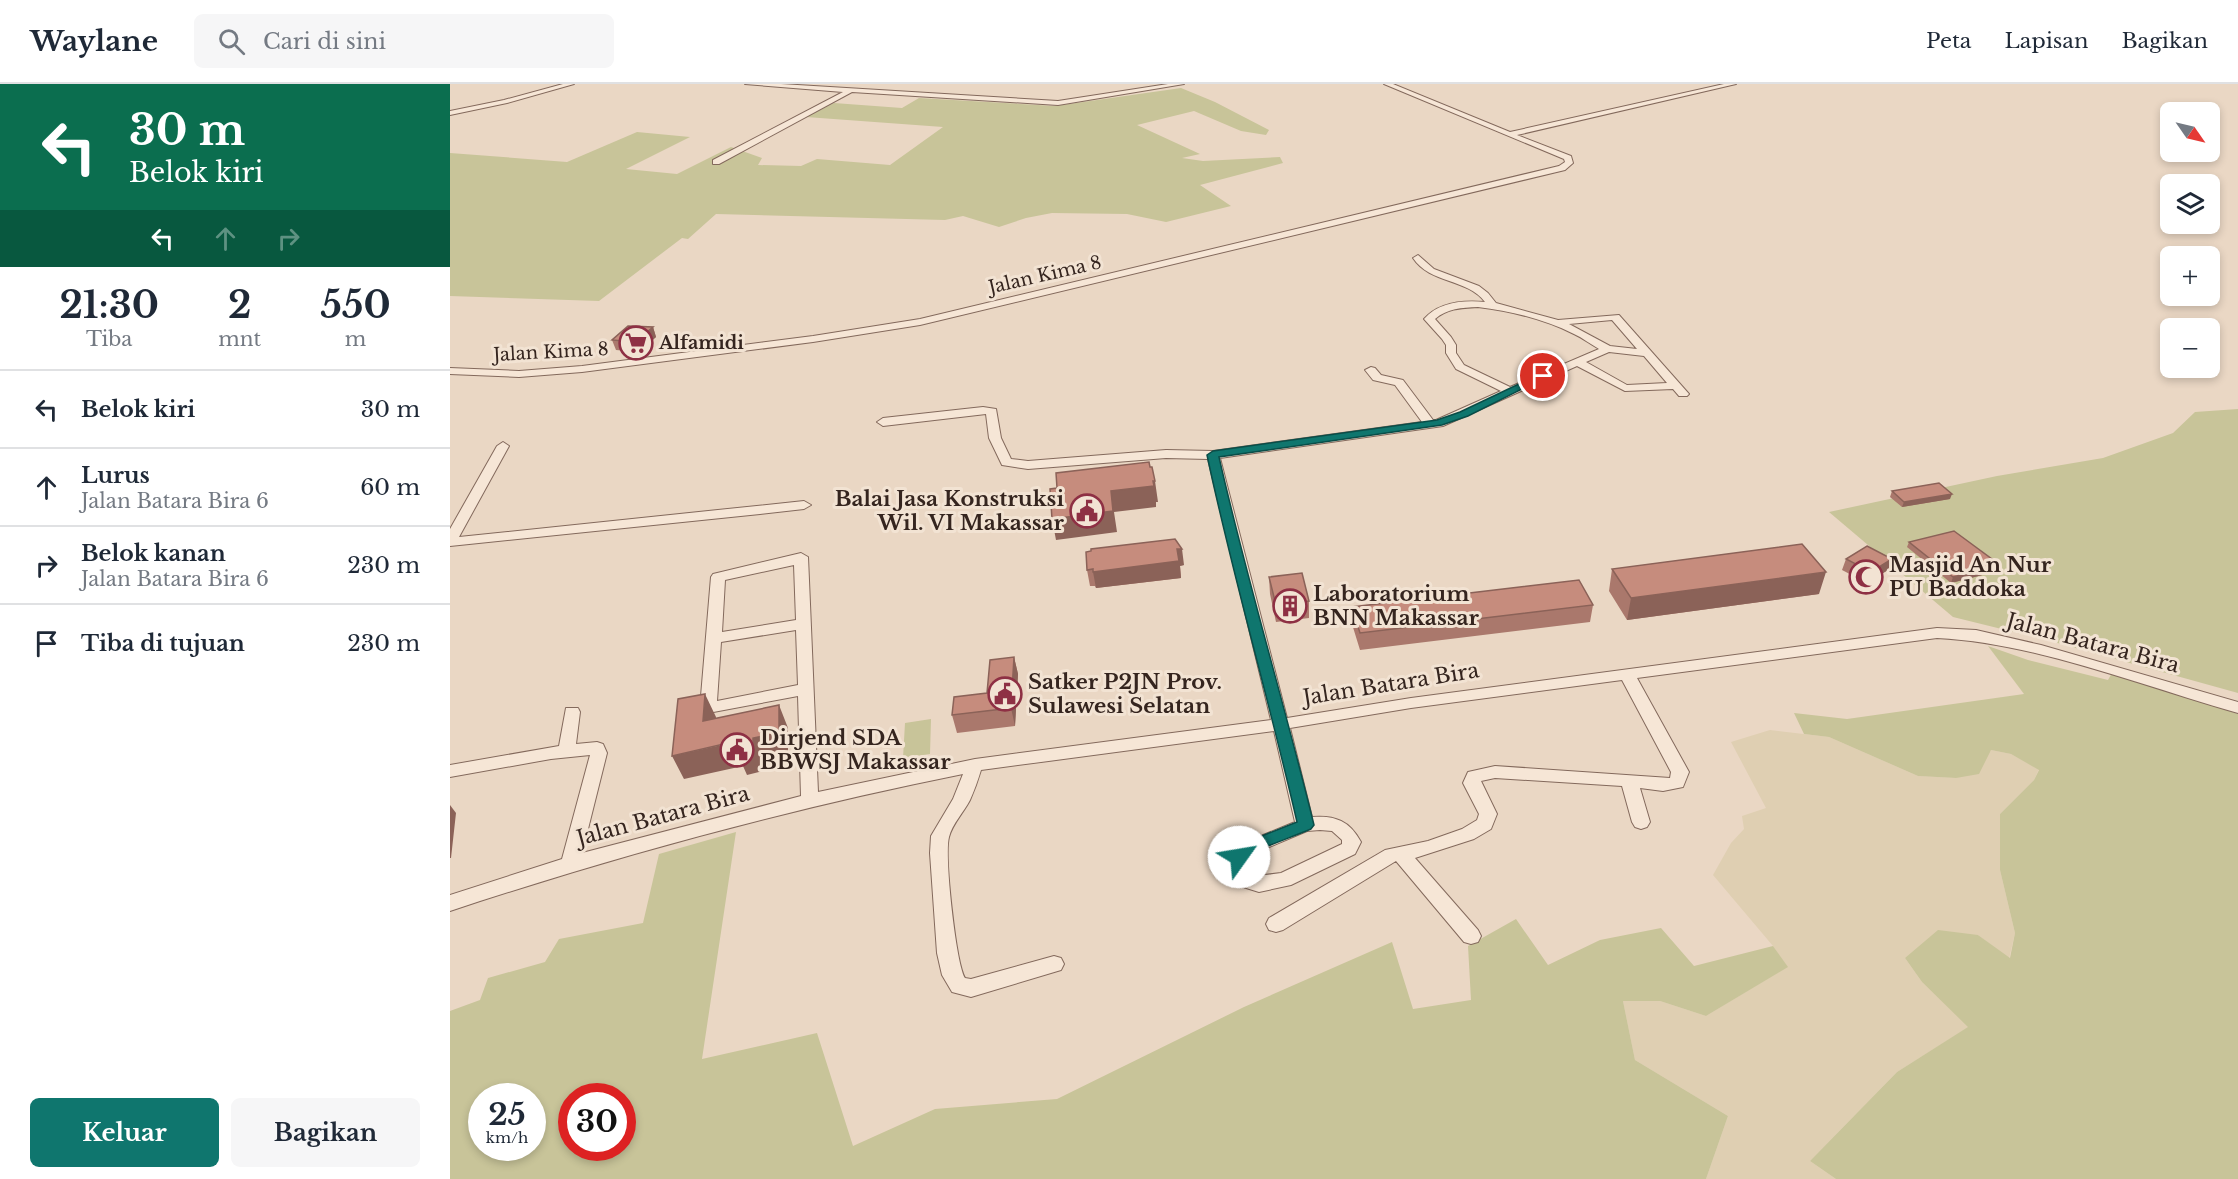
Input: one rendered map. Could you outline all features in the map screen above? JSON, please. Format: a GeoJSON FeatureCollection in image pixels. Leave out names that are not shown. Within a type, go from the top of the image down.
{"type":"FeatureCollection","features":[{"type":"Feature","properties":{"kind":"street"},"geometry":{"type":"LineString","coordinates":[[450,112],[561,84]]}},
{"type":"Feature","properties":{"kind":"street"},"geometry":{"type":"LineString","coordinates":[[450,112],[505,102],[571,84]]}},
{"type":"Feature","properties":{"kind":"street"},"geometry":{"type":"LineString","coordinates":[[748,84],[1058,103],[1181,84]]}},
{"type":"Feature","properties":{"kind":"street"},"geometry":{"type":"LineString","coordinates":[[1387,84],[1510,134],[1733,84]]}},
{"type":"Feature","properties":{"kind":"street"},"geometry":{"type":"LineString","coordinates":[[716,162],[850,92]]}},
{"type":"Feature","properties":{"kind":"street","name":"Jalan Kima 8"},"geometry":{"type":"LineString","coordinates":[[450,371],[519,374],[582,369],[790,342],[920,322],[1562,168],[1569,163],[1568,158],[1510,134]]}},
{"type":"Feature","properties":{"kind":"street"},"geometry":{"type":"LineString","coordinates":[[1418,258],[1419,263],[1436,273],[1471,284],[1485,294],[1492,305]]}},
{"type":"Feature","properties":{"kind":"street"},"geometry":{"type":"LineString","coordinates":[[1421,278],[1436,273]]}},
{"type":"Feature","properties":{"kind":"street"},"geometry":{"type":"LineString","coordinates":[[1509,391],[1460,366],[1446,337],[1429,319],[1433,314],[1462,305],[1492,305],[1557,323],[1584,334],[1607,349],[1647,353]]}},
{"type":"Feature","properties":{"kind":"street"},"geometry":{"type":"LineString","coordinates":[[1557,323],[1615,317],[1679,390],[1625,388],[1577,362]]}},
{"type":"Feature","properties":{"kind":"street"},"geometry":{"type":"LineString","coordinates":[[883,422],[983,410],[992,411],[991,418],[999,450],[1006,462],[1028,465],[1166,454],[1213,455],[1430,424],[1464,414],[1509,391],[1607,349]]}},
{"type":"Feature","properties":{"kind":"street"},"geometry":{"type":"LineString","coordinates":[[1371,370],[1377,378],[1399,382],[1430,424]]}},
{"type":"Feature","properties":{"kind":"street"},"geometry":{"type":"LineString","coordinates":[[450,542],[503,446]]}},
{"type":"Feature","properties":{"kind":"street"},"geometry":{"type":"LineString","coordinates":[[1213,455],[1230,533],[1266,674],[1282,724],[1305,825]]}},
{"type":"Feature","properties":{"kind":"street"},"geometry":{"type":"LineString","coordinates":[[450,542],[690,520],[804,505]]}},
{"type":"Feature","properties":{"kind":"street"},"geometry":{"type":"LineString","coordinates":[[807,689],[708,708],[718,577],[801,558],[807,689],[810,800]]}},
{"type":"Feature","properties":{"kind":"street"},"geometry":{"type":"LineString","coordinates":[[714,638],[803,624]]}},
{"type":"Feature","properties":{"kind":"street","name":"Jalan Batara Bira"},"geometry":{"type":"LineString","coordinates":[[450,903],[570,864],[691,830],[921,774],[1282,724],[1411,703],[1953,632],[2041,650],[2238,708]]}},
{"type":"Feature","properties":{"kind":"street"},"geometry":{"type":"LineString","coordinates":[[1276,924],[1392,855],[1429,848],[1468,834],[1487,822],[1488,814],[1472,783],[1474,776],[1495,772],[1673,785],[1679,781],[1680,776],[1627,674]]}},
{"type":"Feature","properties":{"kind":"street"},"geometry":{"type":"LineString","coordinates":[[567,751],[572,712]]}},
{"type":"Feature","properties":{"kind":"street"},"geometry":{"type":"LineString","coordinates":[[450,771],[595,747],[599,753],[570,864]]}},
{"type":"Feature","properties":{"kind":"street"},"geometry":{"type":"LineString","coordinates":[[975,765],[961,800],[940,836],[943,898],[951,975],[959,986],[971,988],[1054,964]]}},
{"type":"Feature","properties":{"kind":"street"},"geometry":{"type":"LineString","coordinates":[[1629,780],[1641,822]]}},
{"type":"Feature","properties":{"kind":"street"},"geometry":{"type":"LineString","coordinates":[[1329,822],[1335,824],[1350,837],[1352,846],[1284,880],[1260,886],[1250,882],[1239,857],[1240,852],[1305,825],[1329,822]]}},
{"type":"Feature","properties":{"kind":"street"},"geometry":{"type":"LineString","coordinates":[[1400,853],[1471,936]]}},
{"type":"Feature","properties":{"kind":"shaded area"},"geometry":{"type":"Polygon","coordinates":[[[1181,88],[1215,102],[1269,130],[1266,135],[1241,131],[1194,111],[1137,125],[1200,154],[1182,158],[1203,161],[1280,157],[1283,163],[1200,185],[1231,206],[1166,222],[1127,214],[1052,213],[1026,218],[999,227],[963,216],[945,220],[716,214],[688,239],[682,238],[599,301],[450,296],[450,153],[567,162],[637,132],[690,137],[626,169],[677,174],[731,147],[762,158],[758,165],[801,166],[817,159],[890,165],[943,127],[806,117],[834,103],[902,108],[919,98],[1055,106],[1181,88]]]}},
{"type":"Feature","properties":{"kind":"shaded area"},"geometry":{"type":"Polygon","coordinates":[[[2238,409],[2238,693],[2054,642],[1953,617],[1829,512],[1997,476],[2103,458],[2173,433],[2195,412],[2238,409]]]}},
{"type":"Feature","properties":{"kind":"shaded area"},"geometry":{"type":"Polygon","coordinates":[[[1988,646],[2028,660],[2108,680],[2113,671],[2238,714],[2238,1179],[1836,1179],[1810,1161],[1897,1072],[1968,1027],[1922,982],[1905,958],[1938,930],[1978,935],[2010,958],[2015,933],[2000,870],[2000,814],[2034,780],[2039,770],[2011,754],[1991,750],[1979,774],[1956,778],[1918,776],[1829,737],[1804,734],[1794,713],[1847,719],[2024,694],[1988,646]]]}},
{"type":"Feature","properties":{"kind":"shaded area"},"geometry":{"type":"Polygon","coordinates":[[[931,719],[930,754],[903,758],[905,723],[931,719]]]}},
{"type":"Feature","properties":{"kind":"shaded area"},"geometry":{"type":"Polygon","coordinates":[[[1770,730],[1829,737],[1918,776],[1956,778],[1991,750],[2011,754],[2039,769],[2034,780],[2000,814],[2000,870],[2015,933],[2009,959],[1978,935],[1905,958],[1922,982],[1969,1027],[1897,1072],[1810,1161],[1836,1179],[1706,1179],[1728,1116],[1635,1060],[1623,1001],[1660,1001],[1706,1016],[1787,967],[1773,946],[1713,875],[1731,843],[1744,829],[1742,816],[1766,808],[1731,742],[1770,730]]]}},
{"type":"Feature","properties":{"kind":"shaded area"},"geometry":{"type":"Polygon","coordinates":[[[736,832],[702,1059],[817,1033],[853,1146],[935,1109],[1057,1099],[1244,1007],[1392,942],[1413,1009],[1471,1000],[1468,946],[1516,919],[1548,965],[1600,940],[1661,928],[1694,966],[1773,946],[1788,967],[1706,1016],[1660,1001],[1623,1001],[1635,1060],[1728,1116],[1706,1179],[450,1179],[450,1011],[480,1000],[488,978],[545,962],[559,939],[643,923],[659,854],[736,832]]]}},
{"type":"Feature","properties":{"kind":"building"},"geometry":{"type":"Polygon","coordinates":[[[628,326],[653,327],[635,342],[612,340],[628,326]]]}},
{"type":"Feature","properties":{"kind":"building"},"geometry":{"type":"Polygon","coordinates":[[[1149,462],[1155,481],[1153,481],[1154,486],[1111,491],[1113,511],[1052,519],[1050,489],[1057,488],[1056,473],[1149,462]]]}},
{"type":"Feature","properties":{"kind":"building"},"geometry":{"type":"Polygon","coordinates":[[[1939,483],[1952,494],[1904,502],[1892,491],[1939,483]]]}},
{"type":"Feature","properties":{"kind":"building"},"geometry":{"type":"Polygon","coordinates":[[[1954,531],[2000,565],[1953,577],[1909,542],[1954,531]]]}},
{"type":"Feature","properties":{"kind":"building"},"geometry":{"type":"Polygon","coordinates":[[[1175,539],[1182,549],[1177,549],[1179,561],[1093,572],[1093,569],[1087,570],[1086,552],[1091,549],[1175,539]]]}},
{"type":"Feature","properties":{"kind":"building"},"geometry":{"type":"Polygon","coordinates":[[[1802,544],[1826,572],[1631,598],[1612,569],[1802,544]]]}},
{"type":"Feature","properties":{"kind":"building"},"geometry":{"type":"Polygon","coordinates":[[[1867,546],[1892,559],[1871,572],[1846,559],[1867,546]]]}},
{"type":"Feature","properties":{"kind":"building"},"geometry":{"type":"Polygon","coordinates":[[[1302,573],[1309,601],[1276,605],[1269,577],[1302,573]]]}},
{"type":"Feature","properties":{"kind":"building"},"geometry":{"type":"Polygon","coordinates":[[[1579,580],[1593,605],[1360,633],[1352,607],[1579,580]]]}},
{"type":"Feature","properties":{"kind":"building"},"geometry":{"type":"Polygon","coordinates":[[[1014,657],[1011,708],[952,715],[954,697],[987,693],[990,660],[1014,657]]]}},
{"type":"Feature","properties":{"kind":"building"},"geometry":{"type":"Polygon","coordinates":[[[705,694],[703,721],[779,705],[779,733],[753,738],[753,748],[737,751],[737,741],[672,756],[678,699],[705,694]]]}},
{"type":"Feature","properties":{"kind":"place","name":"Alfamidi"},"geometry":{"type":"Point","coordinates":[636,343]}},
{"type":"Feature","properties":{"kind":"place","name":"Balai Jasa Konstruksi Wil. VI Makassar"},"geometry":{"type":"Point","coordinates":[1087,511]}},
{"type":"Feature","properties":{"kind":"place","name":"Masjid An Nur PU Baddoka"},"geometry":{"type":"Point","coordinates":[1866,577]}},
{"type":"Feature","properties":{"kind":"place","name":"Laboratorium BNN Makassar"},"geometry":{"type":"Point","coordinates":[1290,606]}},
{"type":"Feature","properties":{"kind":"place","name":"Satker P2JN Prov. Sulawesi Selatan"},"geometry":{"type":"Point","coordinates":[1005,694]}},
{"type":"Feature","properties":{"kind":"place","name":"Dirjend SDA BBWSJ Makassar"},"geometry":{"type":"Point","coordinates":[737,750]}},
{"type":"Feature","properties":{"kind":"route"},"geometry":{"type":"LineString","coordinates":[[1239,857],[1240,852],[1246,849],[1305,825],[1282,724],[1266,674],[1230,533],[1213,455],[1439,423],[1464,414],[1543,376]]}}]}
